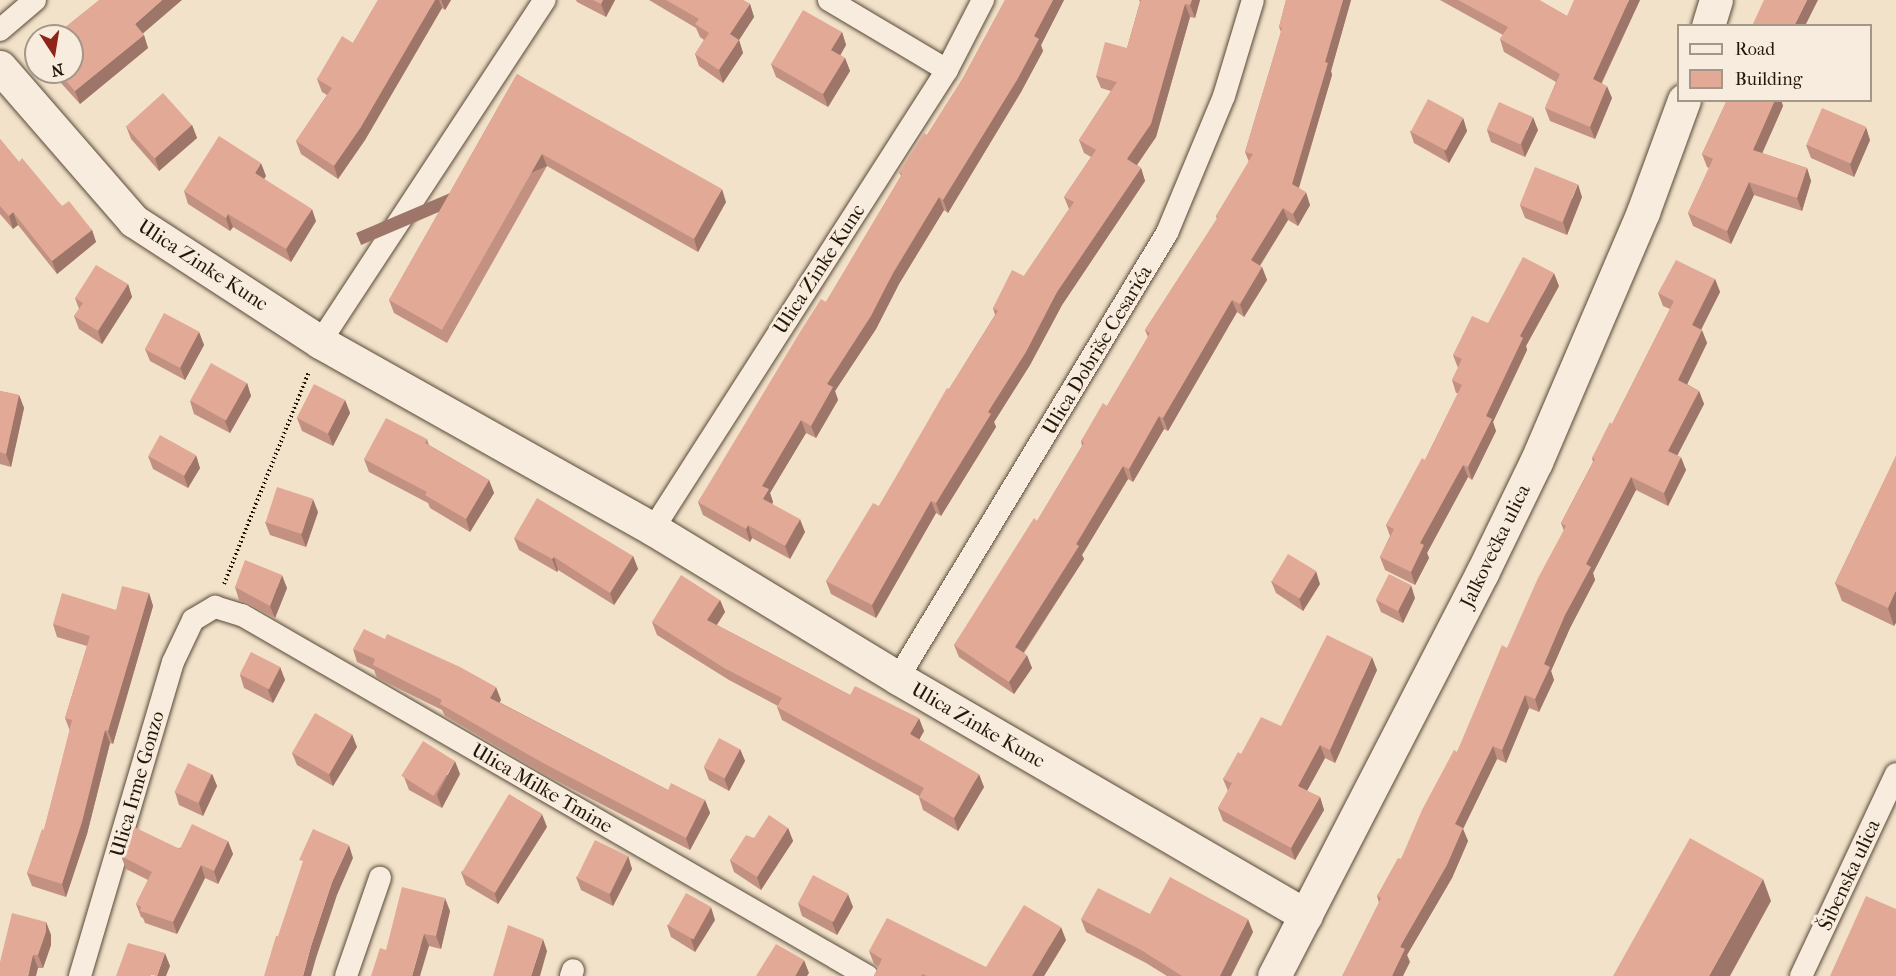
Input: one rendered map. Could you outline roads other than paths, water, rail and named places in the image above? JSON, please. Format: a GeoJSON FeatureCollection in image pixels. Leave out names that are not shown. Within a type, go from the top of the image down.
{"type":"FeatureCollection","features":[{"type":"Feature","properties":{"kind":"street"},"geometry":{"type":"LineString","coordinates":[[0,30],[35,0]]}},
{"type":"Feature","properties":{"kind":"street"},"geometry":{"type":"LineString","coordinates":[[321,342],[545,0]]}},
{"type":"Feature","properties":{"kind":"street"},"geometry":{"type":"LineString","coordinates":[[829,0],[947,70]]}},
{"type":"Feature","properties":{"kind":"street","name":"Ulica Zinke Kunc"},"geometry":{"type":"LineString","coordinates":[[653,529],[947,70],[983,0]]}},
{"type":"Feature","properties":{"kind":"street","name":"Ulica Dobriše Cesarića"},"geometry":{"type":"LineString","coordinates":[[898,678],[1167,233],[1224,96],[1253,0]]}},
{"type":"Feature","properties":{"kind":"street"},"geometry":{"type":"LineString","coordinates":[[1709,24],[1716,0]]}},
{"type":"Feature","properties":{"kind":"street","name":"Ulica Zinke Kunc"},"geometry":{"type":"LineString","coordinates":[[0,67],[134,221],[321,342],[653,529],[898,678],[1305,915]]}},
{"type":"Feature","properties":{"kind":"street","name":"Jalkovečka ulica"},"geometry":{"type":"LineString","coordinates":[[1274,976],[1482,573],[1536,462],[1644,212],[1682,102]]}},
{"type":"Feature","properties":{"kind":"street","name":"Ulica Irme Gonzo"},"geometry":{"type":"LineString","coordinates":[[80,976],[173,662],[193,620],[215,607]]}},
{"type":"Feature","properties":{"kind":"street","name":"Ulica Milke Tmine"},"geometry":{"type":"LineString","coordinates":[[215,607],[242,615],[867,976]]}},
{"type":"Feature","properties":{"kind":"street","name":"Šibenska ulica"},"geometry":{"type":"LineString","coordinates":[[1801,976],[1896,774]]}},
{"type":"Feature","properties":{"kind":"street"},"geometry":{"type":"LineString","coordinates":[[346,976],[380,878]]}}]}
